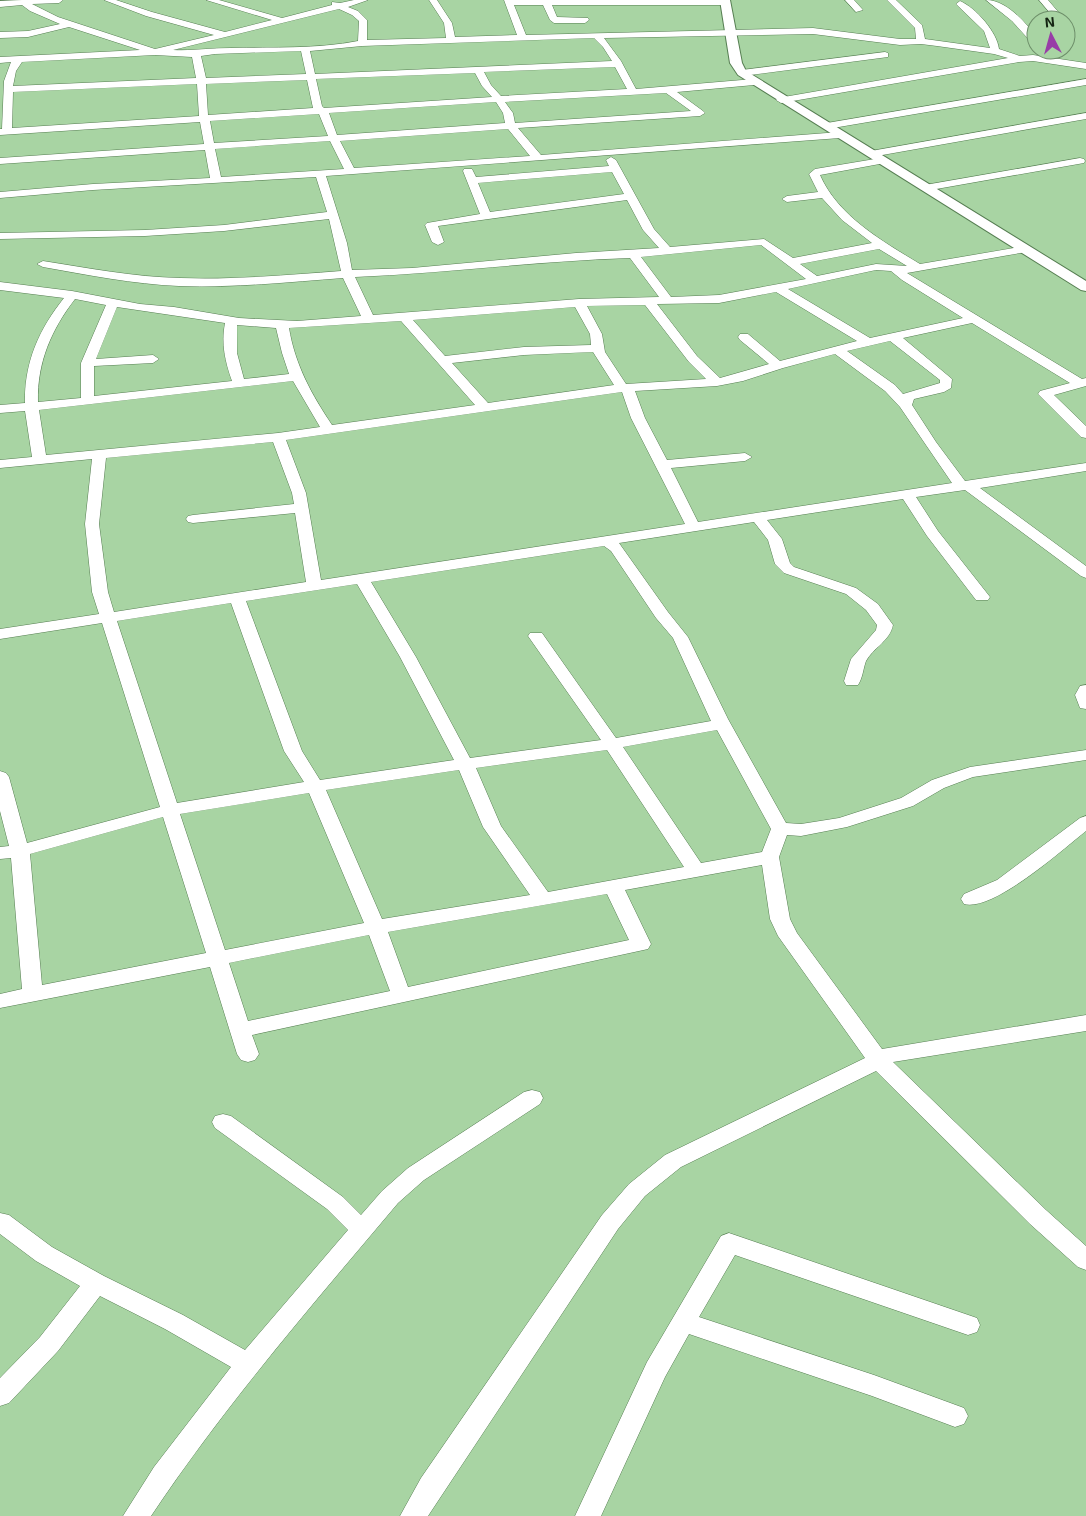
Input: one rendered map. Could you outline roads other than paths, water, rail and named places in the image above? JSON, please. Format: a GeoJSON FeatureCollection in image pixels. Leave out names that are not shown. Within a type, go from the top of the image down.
{"type":"FeatureCollection","features":[{"type":"Feature","properties":{"kind":"street"},"geometry":{"type":"LineString","coordinates":[[0,4],[59,0]]}},
{"type":"Feature","properties":{"kind":"street"},"geometry":{"type":"LineString","coordinates":[[108,0],[149,14],[224,35]]}},
{"type":"Feature","properties":{"kind":"street"},"geometry":{"type":"LineString","coordinates":[[210,0],[281,21]]}},
{"type":"Feature","properties":{"kind":"street"},"geometry":{"type":"LineString","coordinates":[[320,0],[340,6],[355,13],[363,20],[362,43]]}},
{"type":"Feature","properties":{"kind":"street"},"geometry":{"type":"LineString","coordinates":[[25,3],[33,9],[69,24],[156,52],[364,0]]}},
{"type":"Feature","properties":{"kind":"street"},"geometry":{"type":"LineString","coordinates":[[433,0],[436,9],[448,21],[452,33],[450,40]]}},
{"type":"Feature","properties":{"kind":"street"},"geometry":{"type":"LineString","coordinates":[[849,0],[859,10]]}},
{"type":"Feature","properties":{"kind":"street"},"geometry":{"type":"LineString","coordinates":[[891,0],[918,27],[921,41]]}},
{"type":"Feature","properties":{"kind":"street"},"geometry":{"type":"LineString","coordinates":[[990,0],[1020,23],[1026,30]]}},
{"type":"Feature","properties":{"kind":"street"},"geometry":{"type":"LineString","coordinates":[[1043,0],[1052,10]]}},
{"type":"Feature","properties":{"kind":"street"},"geometry":{"type":"LineString","coordinates":[[522,39],[508,1],[724,7],[736,63],[742,72],[754,82],[1086,287]]}},
{"type":"Feature","properties":{"kind":"street"},"geometry":{"type":"LineString","coordinates":[[546,2],[553,20],[585,20]]}},
{"type":"Feature","properties":{"kind":"street"},"geometry":{"type":"LineString","coordinates":[[960,4],[988,28],[995,41],[995,51]]}},
{"type":"Feature","properties":{"kind":"street"},"geometry":{"type":"LineString","coordinates":[[0,36],[28,34],[69,24]]}},
{"type":"Feature","properties":{"kind":"street"},"geometry":{"type":"LineString","coordinates":[[0,60],[156,52],[196,54],[215,50],[305,48],[346,46],[362,43],[730,32],[818,32],[900,42],[921,41],[995,51],[1020,59]]}},
{"type":"Feature","properties":{"kind":"street"},"geometry":{"type":"LineString","coordinates":[[601,37],[633,92]]}},
{"type":"Feature","properties":{"kind":"street"},"geometry":{"type":"LineString","coordinates":[[305,48],[317,107],[323,111],[334,139],[351,171]]}},
{"type":"Feature","properties":{"kind":"street"},"geometry":{"type":"LineString","coordinates":[[196,54],[201,81],[202,107],[206,118],[216,180]]}},
{"type":"Feature","properties":{"kind":"street"},"geometry":{"type":"LineString","coordinates":[[742,72],[885,55]]}},
{"type":"Feature","properties":{"kind":"street"},"geometry":{"type":"LineString","coordinates":[[781,100],[1026,57]]}},
{"type":"Feature","properties":{"kind":"street"},"geometry":{"type":"LineString","coordinates":[[20,59],[11,68],[4,132],[499,99],[668,90],[754,82]]}},
{"type":"Feature","properties":{"kind":"street"},"geometry":{"type":"LineString","coordinates":[[1061,60],[1086,66]]}},
{"type":"Feature","properties":{"kind":"street"},"geometry":{"type":"LineString","coordinates":[[8,89],[617,64]]}},
{"type":"Feature","properties":{"kind":"street"},"geometry":{"type":"LineString","coordinates":[[479,71],[487,86],[508,113],[511,127],[537,157]]}},
{"type":"Feature","properties":{"kind":"street"},"geometry":{"type":"LineString","coordinates":[[827,126],[1086,82]]}},
{"type":"Feature","properties":{"kind":"street"},"geometry":{"type":"LineString","coordinates":[[0,161],[700,113],[668,90]]}},
{"type":"Feature","properties":{"kind":"street"},"geometry":{"type":"LineString","coordinates":[[918,268],[881,245],[848,221],[817,182],[814,174],[876,158],[1086,116]]}},
{"type":"Feature","properties":{"kind":"street"},"geometry":{"type":"LineString","coordinates":[[0,195],[93,187],[464,164],[840,135]]}},
{"type":"Feature","properties":{"kind":"street"},"geometry":{"type":"LineString","coordinates":[[608,152],[615,169],[649,230],[667,250]]}},
{"type":"Feature","properties":{"kind":"street"},"geometry":{"type":"LineString","coordinates":[[925,188],[1080,162]]}},
{"type":"Feature","properties":{"kind":"street"},"geometry":{"type":"LineString","coordinates":[[464,164],[473,180],[486,215]]}},
{"type":"Feature","properties":{"kind":"street"},"geometry":{"type":"LineString","coordinates":[[473,180],[615,169]]}},
{"type":"Feature","properties":{"kind":"street"},"geometry":{"type":"LineString","coordinates":[[320,173],[341,243],[347,274],[358,294],[368,319]]}},
{"type":"Feature","properties":{"kind":"street"},"geometry":{"type":"LineString","coordinates":[[787,199],[826,194]]}},
{"type":"Feature","properties":{"kind":"street"},"geometry":{"type":"LineString","coordinates":[[438,242],[431,225],[436,223],[630,196]]}},
{"type":"Feature","properties":{"kind":"street"},"geometry":{"type":"LineString","coordinates":[[0,236],[162,232],[224,228],[333,216]]}},
{"type":"Feature","properties":{"kind":"street"},"geometry":{"type":"LineString","coordinates":[[43,264],[127,277],[181,282],[245,281],[412,271],[764,242],[815,280]]}},
{"type":"Feature","properties":{"kind":"street"},"geometry":{"type":"LineString","coordinates":[[791,262],[881,245]]}},
{"type":"Feature","properties":{"kind":"street"},"geometry":{"type":"LineString","coordinates":[[895,269],[918,268],[1026,250]]}},
{"type":"Feature","properties":{"kind":"street"},"geometry":{"type":"LineString","coordinates":[[633,254],[666,299]]}},
{"type":"Feature","properties":{"kind":"street"},"geometry":{"type":"LineString","coordinates":[[0,287],[72,295],[232,321],[282,324],[404,317],[579,303],[666,299],[719,299],[885,266],[895,269],[973,319],[1083,383]]}},
{"type":"Feature","properties":{"kind":"street"},"geometry":{"type":"LineString","coordinates":[[778,288],[868,342]]}},
{"type":"Feature","properties":{"kind":"street"},"geometry":{"type":"LineString","coordinates":[[40,461],[34,439],[32,407],[33,366],[39,346],[59,310],[72,295]]}},
{"type":"Feature","properties":{"kind":"street"},"geometry":{"type":"LineString","coordinates":[[648,301],[693,359],[717,382]]}},
{"type":"Feature","properties":{"kind":"street"},"geometry":{"type":"LineString","coordinates":[[88,401],[86,389],[87,362],[113,303]]}},
{"type":"Feature","properties":{"kind":"street"},"geometry":{"type":"LineString","coordinates":[[579,303],[596,334],[599,352],[625,389],[694,528]]}},
{"type":"Feature","properties":{"kind":"street"},"geometry":{"type":"LineString","coordinates":[[404,317],[485,408]]}},
{"type":"Feature","properties":{"kind":"street"},"geometry":{"type":"LineString","coordinates":[[0,464],[278,438],[625,389],[717,382],[868,342],[973,319]]}},
{"type":"Feature","properties":{"kind":"street"},"geometry":{"type":"LineString","coordinates":[[232,321],[228,340],[232,362],[240,385]]}},
{"type":"Feature","properties":{"kind":"street"},"geometry":{"type":"LineString","coordinates":[[282,324],[283,341],[288,358],[305,394],[329,431]]}},
{"type":"Feature","properties":{"kind":"street"},"geometry":{"type":"LineString","coordinates":[[744,337],[778,365]]}},
{"type":"Feature","properties":{"kind":"street"},"geometry":{"type":"LineString","coordinates":[[893,337],[946,379],[946,385],[939,390],[908,396],[905,405]]}},
{"type":"Feature","properties":{"kind":"street"},"geometry":{"type":"LineString","coordinates":[[441,360],[524,351],[599,348]]}},
{"type":"Feature","properties":{"kind":"street"},"geometry":{"type":"LineString","coordinates":[[838,350],[890,388],[905,405],[930,444],[964,486],[1086,573]]}},
{"type":"Feature","properties":{"kind":"street"},"geometry":{"type":"LineString","coordinates":[[87,362],[153,359]]}},
{"type":"Feature","properties":{"kind":"street"},"geometry":{"type":"LineString","coordinates":[[0,409],[240,385],[298,377]]}},
{"type":"Feature","properties":{"kind":"street"},"geometry":{"type":"LineString","coordinates":[[1083,383],[1045,394],[1086,434]]}},
{"type":"Feature","properties":{"kind":"street"},"geometry":{"type":"LineString","coordinates":[[278,438],[299,493],[314,587]]}},
{"type":"Feature","properties":{"kind":"street"},"geometry":{"type":"LineString","coordinates":[[99,455],[92,524],[100,592],[248,1054]]}},
{"type":"Feature","properties":{"kind":"street"},"geometry":{"type":"LineString","coordinates":[[662,466],[745,457]]}},
{"type":"Feature","properties":{"kind":"street"},"geometry":{"type":"LineString","coordinates":[[0,634],[107,616],[314,587],[606,540],[1086,467]]}},
{"type":"Feature","properties":{"kind":"street"},"geometry":{"type":"LineString","coordinates":[[906,494],[932,533],[982,598]]}},
{"type":"Feature","properties":{"kind":"street"},"geometry":{"type":"LineString","coordinates":[[193,519],[302,508]]}},
{"type":"Feature","properties":{"kind":"street"},"geometry":{"type":"LineString","coordinates":[[757,517],[775,539],[783,564],[790,570],[851,591],[872,607],[885,625],[884,631],[860,659],[852,681]]}},
{"type":"Feature","properties":{"kind":"street"},"geometry":{"type":"LineString","coordinates":[[606,540],[616,548],[662,615],[680,637],[721,724],[780,829],[770,857],[778,911],[788,936],[878,1060],[1038,1217],[1086,1260]]}},
{"type":"Feature","properties":{"kind":"street"},"geometry":{"type":"LineString","coordinates":[[362,579],[408,657],[465,764],[492,827],[543,899]]}},
{"type":"Feature","properties":{"kind":"street"},"geometry":{"type":"LineString","coordinates":[[237,598],[293,751],[315,786],[376,927],[401,994]]}},
{"type":"Feature","properties":{"kind":"street"},"geometry":{"type":"LineString","coordinates":[[536,636],[612,744],[696,870]]}},
{"type":"Feature","properties":{"kind":"street"},"geometry":{"type":"LineString","coordinates":[[1086,690],[1083,696],[1086,704]]}},
{"type":"Feature","properties":{"kind":"street"},"geometry":{"type":"LineString","coordinates":[[0,853],[20,851],[169,810],[315,786],[612,744],[721,724]]}},
{"type":"Feature","properties":{"kind":"street"},"geometry":{"type":"LineString","coordinates":[[780,829],[800,830],[841,823],[907,802],[938,784],[970,772],[1086,755]]}},
{"type":"Feature","properties":{"kind":"street"},"geometry":{"type":"LineString","coordinates":[[0,777],[20,851],[33,995]]}},
{"type":"Feature","properties":{"kind":"street"},"geometry":{"type":"LineString","coordinates":[[971,899],[1004,885],[1086,822]]}},
{"type":"Feature","properties":{"kind":"street"},"geometry":{"type":"LineString","coordinates":[[0,1002],[376,927],[543,899],[770,857]]}},
{"type":"Feature","properties":{"kind":"street"},"geometry":{"type":"LineString","coordinates":[[240,1030],[641,944],[613,886]]}},
{"type":"Feature","properties":{"kind":"street"},"geometry":{"type":"LineString","coordinates":[[413,1516],[430,1487],[605,1230],[636,1190],[673,1161],[889,1054],[1086,1023]]}},
{"type":"Feature","properties":{"kind":"street"},"geometry":{"type":"LineString","coordinates":[[136,1516],[162,1476],[248,1364],[390,1197],[416,1174],[532,1098]]}},
{"type":"Feature","properties":{"kind":"street"},"geometry":{"type":"LineString","coordinates":[[223,1122],[335,1203],[363,1231]]}},
{"type":"Feature","properties":{"kind":"street"},"geometry":{"type":"LineString","coordinates":[[1,1222],[44,1254],[96,1283],[174,1322],[248,1364]]}},
{"type":"Feature","properties":{"kind":"street"},"geometry":{"type":"LineString","coordinates":[[588,1516],[656,1370],[729,1243],[968,1325]]}},
{"type":"Feature","properties":{"kind":"street"},"geometry":{"type":"LineString","coordinates":[[0,1395],[49,1344],[96,1283]]}},
{"type":"Feature","properties":{"kind":"street"},"geometry":{"type":"LineString","coordinates":[[683,1322],[773,1354],[874,1386],[955,1416]]}}]}
